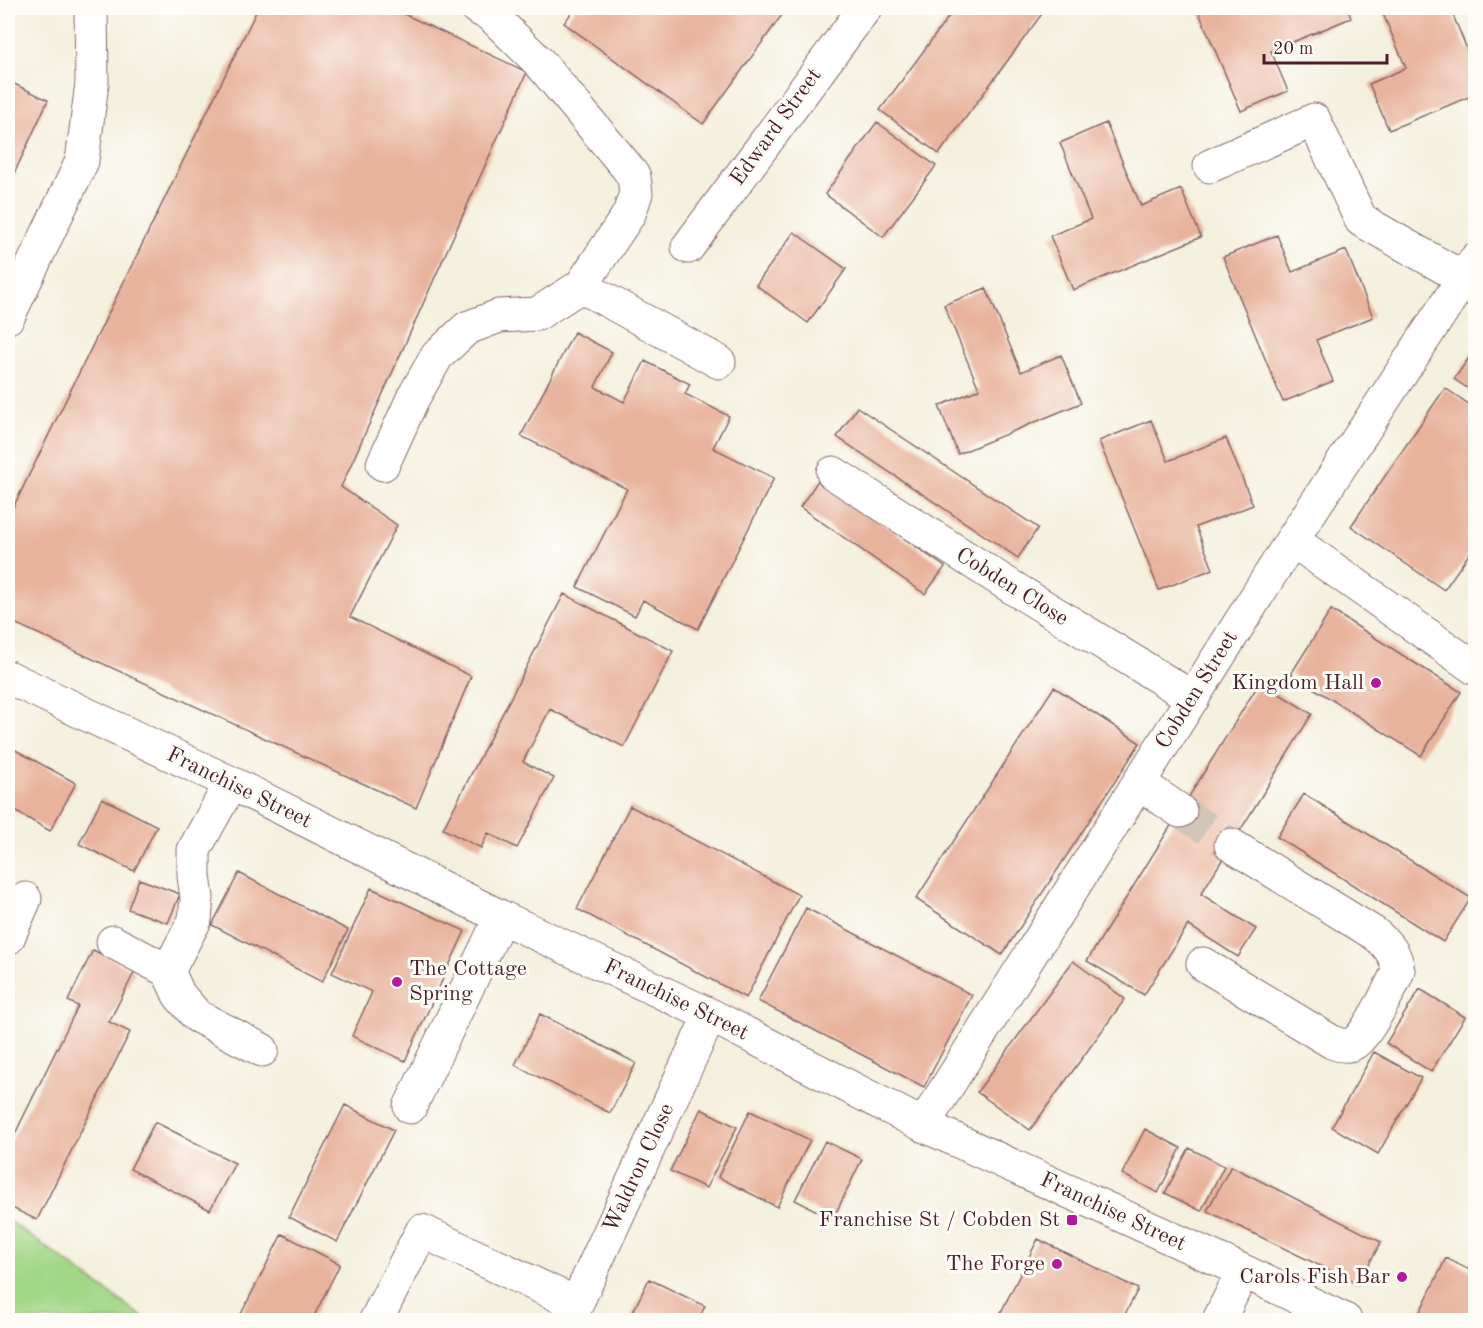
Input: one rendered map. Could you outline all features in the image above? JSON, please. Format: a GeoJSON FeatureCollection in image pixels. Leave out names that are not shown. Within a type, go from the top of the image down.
{"type":"FeatureCollection","features":[{"type":"Feature","properties":{"kind":"street"},"geometry":{"type":"LineString","coordinates":[[8,317],[82,161],[92,83],[91,8]]}},
{"type":"Feature","properties":{"kind":"street"},"geometry":{"type":"LineString","coordinates":[[383,464],[413,398],[437,356],[467,328],[499,316],[537,314],[581,286],[629,214],[636,193],[634,177],[540,63],[491,15],[477,8]]}},
{"type":"Feature","properties":{"kind":"street","name":"Edward Street"},"geometry":{"type":"LineString","coordinates":[[688,247],[865,8]]}},
{"type":"Feature","properties":{"kind":"street"},"geometry":{"type":"LineString","coordinates":[[1210,165],[1314,120],[1361,220],[1469,268]]}},
{"type":"Feature","properties":{"kind":"street","name":"Cobden Street"},"geometry":{"type":"LineString","coordinates":[[923,1125],[1292,540],[1469,268]]}},
{"type":"Feature","properties":{"kind":"street"},"geometry":{"type":"LineString","coordinates":[[581,286],[719,362]]}},
{"type":"Feature","properties":{"kind":"street","name":"Cobden Close"},"geometry":{"type":"LineString","coordinates":[[833,473],[1015,589],[1193,698]]}},
{"type":"Feature","properties":{"kind":"street"},"geometry":{"type":"LineString","coordinates":[[1292,540],[1476,669]]}},
{"type":"Feature","properties":{"kind":"street","name":"Franchise Street"},"geometry":{"type":"LineString","coordinates":[[8,677],[231,783],[501,917],[710,1015],[923,1125],[1345,1320]]}},
{"type":"Feature","properties":{"kind":"street"},"geometry":{"type":"LineString","coordinates":[[168,971],[195,920],[197,898],[194,850],[231,783]]}},
{"type":"Feature","properties":{"kind":"street"},"geometry":{"type":"LineString","coordinates":[[1139,783],[1180,811]]}},
{"type":"Feature","properties":{"kind":"street"},"geometry":{"type":"LineString","coordinates":[[1203,964],[1342,1046],[1354,1043],[1364,1035],[1398,970],[1393,952],[1375,934],[1231,844]]}},
{"type":"Feature","properties":{"kind":"street"},"geometry":{"type":"LineString","coordinates":[[8,938],[25,899]]}},
{"type":"Feature","properties":{"kind":"street"},"geometry":{"type":"LineString","coordinates":[[410,1107],[501,917]]}},
{"type":"Feature","properties":{"kind":"street"},"geometry":{"type":"LineString","coordinates":[[113,942],[168,971],[179,995],[197,1016],[262,1050]]}},
{"type":"Feature","properties":{"kind":"street","name":"Waldron Close"},"geometry":{"type":"LineString","coordinates":[[573,1312],[710,1015]]}},
{"type":"Feature","properties":{"kind":"street"},"geometry":{"type":"LineString","coordinates":[[376,1320],[422,1231],[573,1312]]}},
{"type":"Feature","properties":{"kind":"street"},"geometry":{"type":"LineString","coordinates":[[1219,1320],[1243,1271]]}},
{"type":"Feature","properties":{"kind":"green space"},"geometry":{"type":"Polygon","coordinates":[[[8,1220],[147,1320],[8,1320],[8,1220]]]}},
{"type":"Feature","properties":{"kind":"building"},"geometry":{"type":"Polygon","coordinates":[[[258,8],[391,8],[527,72],[341,487],[397,525],[350,617],[471,676],[416,808],[8,620],[8,518],[258,8]]]}},
{"type":"Feature","properties":{"kind":"building"},"geometry":{"type":"Polygon","coordinates":[[[575,8],[787,8],[703,124],[564,23],[575,8]]]}},
{"type":"Feature","properties":{"kind":"building"},"geometry":{"type":"Polygon","coordinates":[[[955,8],[1040,8],[1044,11],[939,154],[880,110],[955,8]]]}},
{"type":"Feature","properties":{"kind":"building"},"geometry":{"type":"Polygon","coordinates":[[[1197,8],[1347,8],[1351,18],[1271,51],[1288,91],[1241,111],[1197,8]]]}},
{"type":"Feature","properties":{"kind":"building"},"geometry":{"type":"Polygon","coordinates":[[[1450,8],[1467,49],[1476,46],[1476,94],[1389,130],[1369,84],[1406,68],[1381,9],[1450,8]]]}},
{"type":"Feature","properties":{"kind":"building"},"geometry":{"type":"Polygon","coordinates":[[[8,81],[48,100],[8,187],[8,81]]]}},
{"type":"Feature","properties":{"kind":"building"},"geometry":{"type":"Polygon","coordinates":[[[877,122],[936,166],[883,237],[825,194],[877,122]]]}},
{"type":"Feature","properties":{"kind":"building"},"geometry":{"type":"Polygon","coordinates":[[[1106,123],[1141,206],[1181,189],[1201,237],[1073,290],[1050,236],[1091,219],[1060,143],[1106,123]]]}},
{"type":"Feature","properties":{"kind":"building"},"geometry":{"type":"Polygon","coordinates":[[[794,232],[846,269],[808,323],[756,285],[794,232]]]}},
{"type":"Feature","properties":{"kind":"building"},"geometry":{"type":"Polygon","coordinates":[[[1277,235],[1292,272],[1346,250],[1373,317],[1316,340],[1333,381],[1283,402],[1223,257],[1277,235]]]}},
{"type":"Feature","properties":{"kind":"building"},"geometry":{"type":"Polygon","coordinates":[[[986,288],[1021,372],[1061,355],[1081,403],[958,454],[939,406],[979,389],[944,305],[986,288]]]}},
{"type":"Feature","properties":{"kind":"building"},"geometry":{"type":"Polygon","coordinates":[[[574,332],[612,352],[595,387],[624,402],[645,361],[690,384],[685,394],[729,416],[713,448],[774,478],[698,629],[643,600],[635,616],[577,587],[627,489],[521,436],[574,332]]]}},
{"type":"Feature","properties":{"kind":"building"},"geometry":{"type":"Polygon","coordinates":[[[1476,348],[1476,394],[1454,379],[1476,348]]]}},
{"type":"Feature","properties":{"kind":"building"},"geometry":{"type":"Polygon","coordinates":[[[1445,388],[1476,409],[1476,544],[1444,590],[1351,526],[1445,388]]]}},
{"type":"Feature","properties":{"kind":"building"},"geometry":{"type":"Polygon","coordinates":[[[857,407],[1038,528],[1018,558],[837,437],[857,407]]]}},
{"type":"Feature","properties":{"kind":"building"},"geometry":{"type":"Polygon","coordinates":[[[1151,420],[1168,461],[1226,438],[1253,505],[1196,527],[1213,569],[1159,590],[1099,441],[1151,420]]]}},
{"type":"Feature","properties":{"kind":"building"},"geometry":{"type":"Polygon","coordinates":[[[819,479],[945,567],[925,594],[800,507],[819,479]]]}},
{"type":"Feature","properties":{"kind":"building"},"geometry":{"type":"Polygon","coordinates":[[[564,594],[673,651],[624,747],[550,709],[523,762],[554,778],[517,848],[488,833],[481,848],[443,829],[564,594]]]}},
{"type":"Feature","properties":{"kind":"building","name":"Kingdom Hall"},"geometry":{"type":"Polygon","coordinates":[[[1331,610],[1461,692],[1421,756],[1291,674],[1331,610]]]}},
{"type":"Feature","properties":{"kind":"building"},"geometry":{"type":"Polygon","coordinates":[[[1260,682],[1312,714],[1201,894],[1256,929],[1238,957],[1188,925],[1144,995],[1087,961],[1260,682]]]}},
{"type":"Feature","properties":{"kind":"building"},"geometry":{"type":"Polygon","coordinates":[[[1054,687],[1140,743],[1002,955],[916,899],[1054,687]]]}},
{"type":"Feature","properties":{"kind":"building"},"geometry":{"type":"Polygon","coordinates":[[[8,746],[76,783],[50,831],[8,807],[8,746]]]}},
{"type":"Feature","properties":{"kind":"building"},"geometry":{"type":"Polygon","coordinates":[[[1304,794],[1471,898],[1443,942],[1277,837],[1304,794]]]}},
{"type":"Feature","properties":{"kind":"building"},"geometry":{"type":"Polygon","coordinates":[[[102,798],[157,826],[134,871],[79,844],[102,798]]]}},
{"type":"Feature","properties":{"kind":"building"},"geometry":{"type":"Polygon","coordinates":[[[630,806],[799,895],[746,998],[577,909],[630,806]]]}},
{"type":"Feature","properties":{"kind":"building"},"geometry":{"type":"Polygon","coordinates":[[[239,873],[348,930],[322,982],[212,925],[239,873]]]}},
{"type":"Feature","properties":{"kind":"building"},"geometry":{"type":"Polygon","coordinates":[[[139,879],[180,894],[168,923],[128,909],[139,879]]]}},
{"type":"Feature","properties":{"kind":"building","name":"The Cottage Spring"},"geometry":{"type":"Polygon","coordinates":[[[371,888],[465,931],[405,1061],[352,1036],[372,992],[332,973],[371,888]]]}},
{"type":"Feature","properties":{"kind":"building"},"geometry":{"type":"Polygon","coordinates":[[[806,908],[972,995],[924,1087],[758,1001],[806,908]]]}},
{"type":"Feature","properties":{"kind":"building"},"geometry":{"type":"Polygon","coordinates":[[[93,950],[135,971],[109,1022],[130,1032],[37,1220],[8,1206],[8,1148],[78,1006],[68,1001],[93,950]]]}},
{"type":"Feature","properties":{"kind":"building"},"geometry":{"type":"Polygon","coordinates":[[[1073,961],[1125,999],[1030,1130],[977,1092],[1073,961]]]}},
{"type":"Feature","properties":{"kind":"building"},"geometry":{"type":"Polygon","coordinates":[[[1420,989],[1465,1017],[1431,1072],[1386,1043],[1420,989]]]}},
{"type":"Feature","properties":{"kind":"building"},"geometry":{"type":"Polygon","coordinates":[[[540,1014],[636,1063],[610,1113],[515,1065],[540,1014]]]}},
{"type":"Feature","properties":{"kind":"building"},"geometry":{"type":"Polygon","coordinates":[[[1374,1052],[1421,1078],[1378,1154],[1332,1127],[1374,1052]]]}},
{"type":"Feature","properties":{"kind":"building"},"geometry":{"type":"Polygon","coordinates":[[[345,1105],[394,1130],[337,1242],[289,1217],[345,1105]]]}},
{"type":"Feature","properties":{"kind":"building"},"geometry":{"type":"Polygon","coordinates":[[[701,1109],[737,1127],[706,1188],[670,1171],[701,1109]]]}},
{"type":"Feature","properties":{"kind":"building"},"geometry":{"type":"Polygon","coordinates":[[[750,1111],[810,1140],[777,1207],[718,1177],[750,1111]]]}},
{"type":"Feature","properties":{"kind":"building"},"geometry":{"type":"Polygon","coordinates":[[[155,1122],[235,1163],[210,1210],[130,1169],[155,1122]]]}},
{"type":"Feature","properties":{"kind":"building"},"geometry":{"type":"Polygon","coordinates":[[[1145,1129],[1181,1148],[1158,1193],[1122,1174],[1145,1129]]]}},
{"type":"Feature","properties":{"kind":"building"},"geometry":{"type":"Polygon","coordinates":[[[825,1141],[862,1159],[833,1219],[795,1200],[825,1141]]]}},
{"type":"Feature","properties":{"kind":"building"},"geometry":{"type":"Polygon","coordinates":[[[1189,1148],[1224,1166],[1201,1211],[1165,1193],[1189,1148]]]}},
{"type":"Feature","properties":{"kind":"building"},"geometry":{"type":"Polygon","coordinates":[[[1231,1166],[1381,1242],[1358,1284],[1207,1211],[1231,1166]]]}},
{"type":"Feature","properties":{"kind":"building"},"geometry":{"type":"Polygon","coordinates":[[[282,1234],[340,1264],[312,1320],[238,1320],[282,1234]]]}},
{"type":"Feature","properties":{"kind":"building","name":"The Forge"},"geometry":{"type":"Polygon","coordinates":[[[1038,1239],[1138,1289],[1122,1320],[997,1320],[1038,1239]]]}},
{"type":"Feature","properties":{"kind":"building"},"geometry":{"type":"Polygon","coordinates":[[[1446,1258],[1476,1273],[1476,1320],[1432,1320],[1419,1314],[1446,1258]]]}},
{"type":"Feature","properties":{"kind":"building"},"geometry":{"type":"Polygon","coordinates":[[[649,1279],[705,1306],[698,1320],[629,1320],[649,1279]]]}},
{"type":"Feature","properties":{"kind":"tunnel"},"geometry":{"type":"LineString","coordinates":[[1180,811],[1231,845]]}},
{"type":"Feature","properties":{"kind":"place","name":"Kingdom Hall"},"geometry":{"type":"Point","coordinates":[1376,683]}},
{"type":"Feature","properties":{"kind":"place","name":"The Cottage Spring"},"geometry":{"type":"Point","coordinates":[397,982]}},
{"type":"Feature","properties":{"kind":"place","name":"Franchise St / Cobden St"},"geometry":{"type":"Point","coordinates":[1072,1220]}},
{"type":"Feature","properties":{"kind":"place","name":"The Forge"},"geometry":{"type":"Point","coordinates":[1057,1264]}},
{"type":"Feature","properties":{"kind":"place","name":"Carols Fish Bar"},"geometry":{"type":"Point","coordinates":[1402,1277]}}]}
